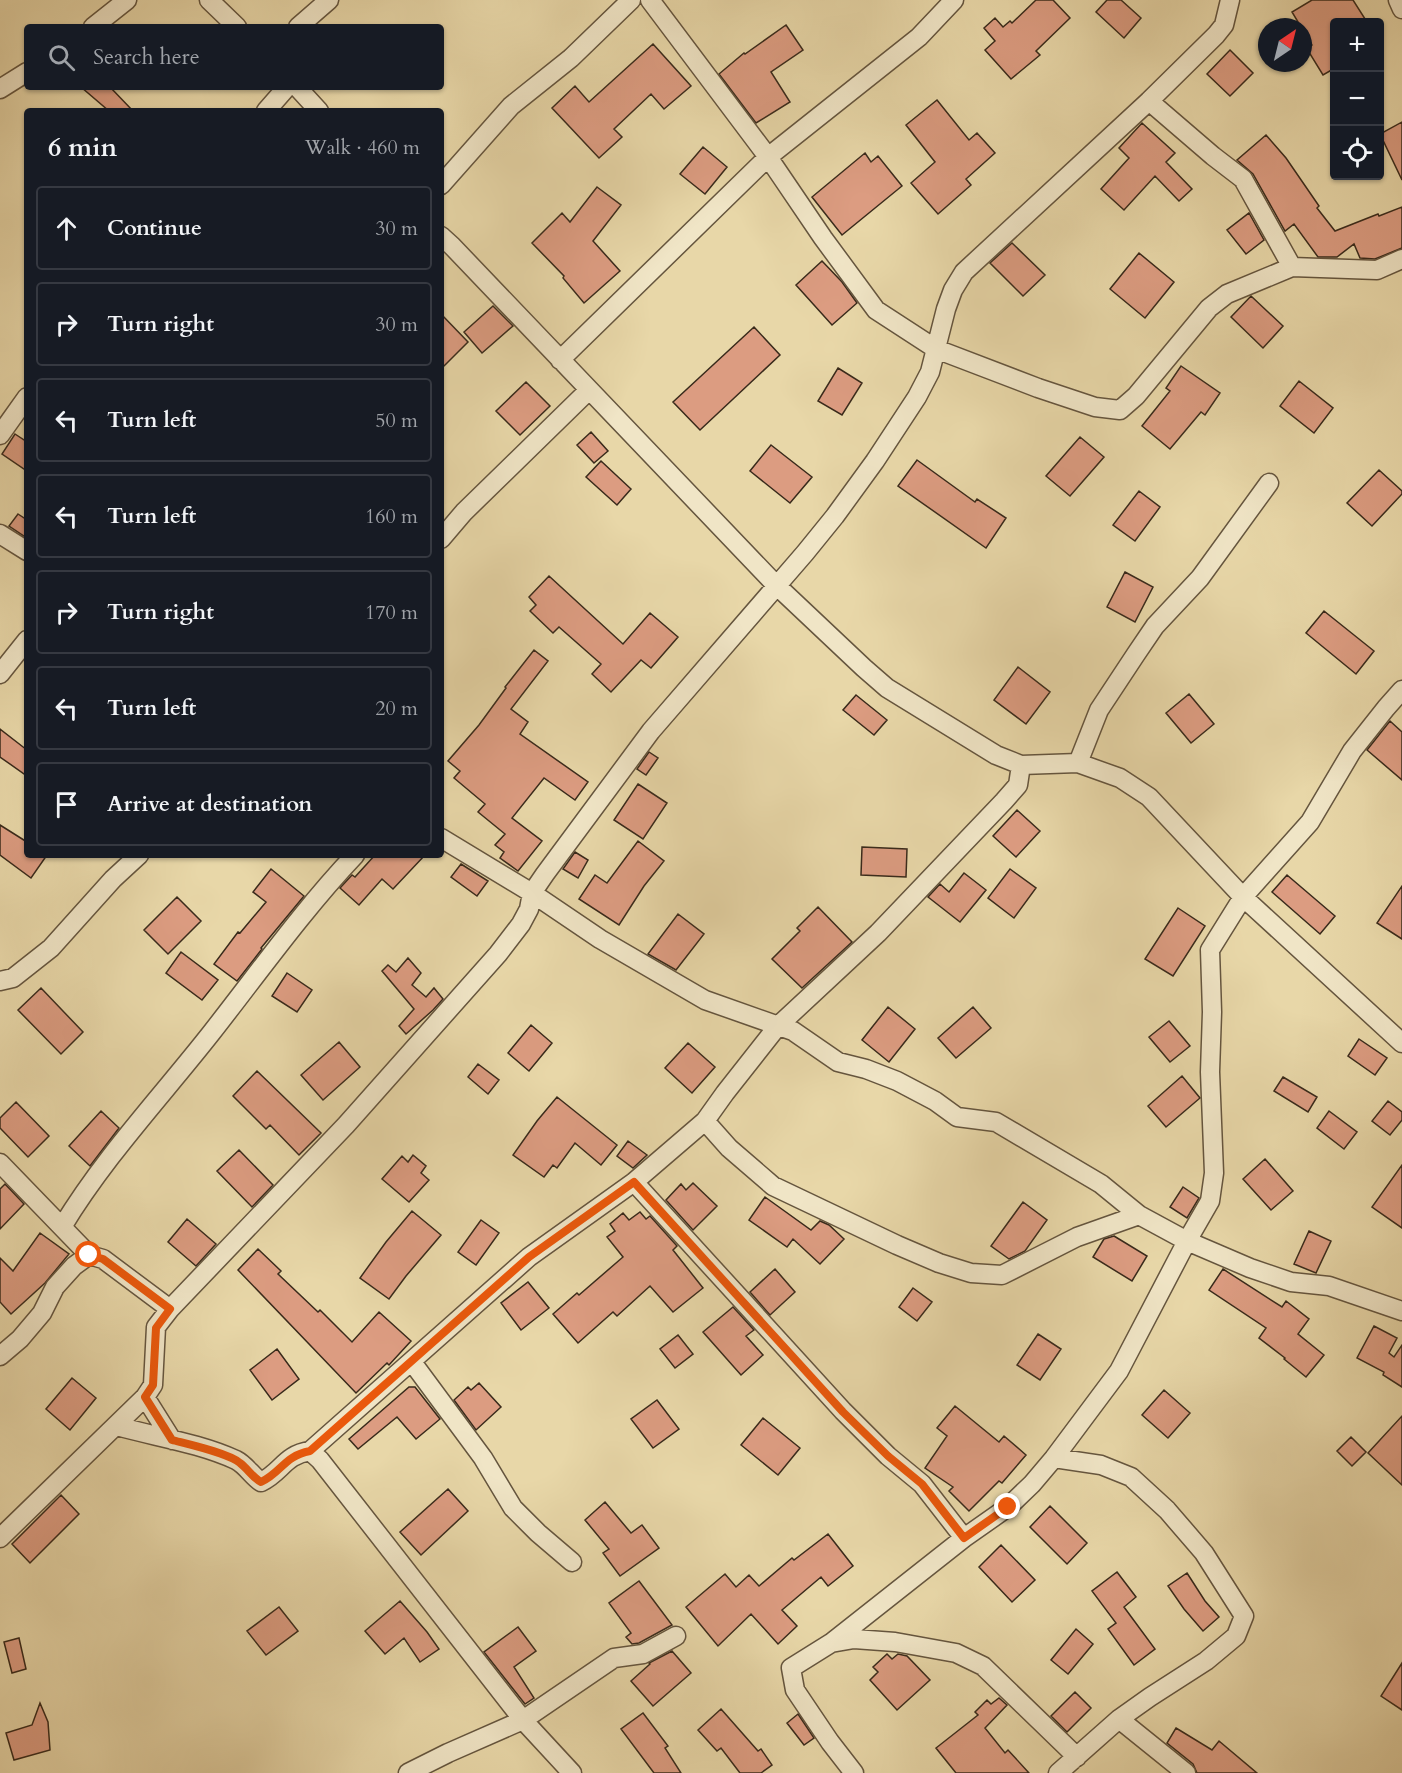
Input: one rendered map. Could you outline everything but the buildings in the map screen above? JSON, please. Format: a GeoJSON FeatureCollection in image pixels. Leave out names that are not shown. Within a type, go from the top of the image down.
{"type":"FeatureCollection","features":[{"type":"Feature","properties":{"kind":"street"},"geometry":{"type":"LineString","coordinates":[[97,24],[127,0]]}},
{"type":"Feature","properties":{"kind":"street"},"geometry":{"type":"LineString","coordinates":[[209,0],[234,24]]}},
{"type":"Feature","properties":{"kind":"street"},"geometry":{"type":"LineString","coordinates":[[301,24],[329,0]]}},
{"type":"Feature","properties":{"kind":"street"},"geometry":{"type":"LineString","coordinates":[[444,182],[511,106],[571,58],[631,0]]}},
{"type":"Feature","properties":{"kind":"street"},"geometry":{"type":"LineString","coordinates":[[650,0],[768,158],[876,310],[936,349],[1038,388],[1095,406],[1120,410],[1136,396],[1209,308],[1227,294],[1292,267],[1377,270],[1402,259]]}},
{"type":"Feature","properties":{"kind":"street"},"geometry":{"type":"LineString","coordinates":[[560,360],[768,158],[919,37],[954,0]]}},
{"type":"Feature","properties":{"kind":"street"},"geometry":{"type":"LineString","coordinates":[[0,1538],[145,1397],[153,1385],[156,1328],[170,1309],[346,1125],[498,954],[521,924],[529,909],[532,893],[651,731],[835,516],[917,398],[930,372],[953,290],[964,272],[1149,101],[1216,35],[1224,25],[1230,0]]}},
{"type":"Feature","properties":{"kind":"street"},"geometry":{"type":"LineString","coordinates":[[1398,0],[1402,9]]}},
{"type":"Feature","properties":{"kind":"street"},"geometry":{"type":"LineString","coordinates":[[0,89],[24,74]]}},
{"type":"Feature","properties":{"kind":"street"},"geometry":{"type":"LineString","coordinates":[[269,108],[284,90]]}},
{"type":"Feature","properties":{"kind":"street"},"geometry":{"type":"LineString","coordinates":[[300,90],[316,108]]}},
{"type":"Feature","properties":{"kind":"street"},"geometry":{"type":"LineString","coordinates":[[1149,101],[1243,179],[1292,267]]}},
{"type":"Feature","properties":{"kind":"street"},"geometry":{"type":"LineString","coordinates":[[444,241],[536,333],[776,585],[887,688],[996,756],[1021,765],[1078,763],[1120,778],[1149,797],[1243,897],[1402,1043]]}},
{"type":"Feature","properties":{"kind":"street"},"geometry":{"type":"LineString","coordinates":[[444,535],[464,512],[589,390]]}},
{"type":"Feature","properties":{"kind":"street"},"geometry":{"type":"LineString","coordinates":[[0,435],[24,401]]}},
{"type":"Feature","properties":{"kind":"street"},"geometry":{"type":"LineString","coordinates":[[1078,763],[1099,710],[1155,626],[1200,578],[1269,483]]}},
{"type":"Feature","properties":{"kind":"street"},"geometry":{"type":"LineString","coordinates":[[0,534],[24,549]]}},
{"type":"Feature","properties":{"kind":"street"},"geometry":{"type":"LineString","coordinates":[[0,674],[24,644]]}},
{"type":"Feature","properties":{"kind":"street"},"geometry":{"type":"LineString","coordinates":[[854,1773],[795,1690],[791,1668],[831,1643],[964,1538],[1008,1507],[1054,1458],[1119,1371],[1186,1241],[1210,1201],[1214,1173],[1210,1072],[1212,1012],[1210,950],[1243,897],[1310,822],[1352,751],[1402,690]]}},
{"type":"Feature","properties":{"kind":"street"},"geometry":{"type":"LineString","coordinates":[[117,1426],[199,1447],[239,1461],[254,1478],[261,1482],[298,1453],[310,1451],[529,1257],[634,1182],[705,1121],[777,1027],[878,933],[1004,801],[1018,785],[1021,765]]}},
{"type":"Feature","properties":{"kind":"street"},"geometry":{"type":"LineString","coordinates":[[444,840],[532,893],[600,939],[705,999],[793,1032],[838,1062],[867,1069],[897,1081],[935,1101],[957,1117],[996,1122],[1101,1184],[1139,1215],[1186,1241],[1250,1268],[1291,1282],[1329,1286],[1402,1311]]}},
{"type":"Feature","properties":{"kind":"street"},"geometry":{"type":"LineString","coordinates":[[0,981],[13,978],[51,948],[113,879],[136,858]]}},
{"type":"Feature","properties":{"kind":"street"},"geometry":{"type":"LineString","coordinates":[[62,1227],[83,1192],[131,1129],[211,1033],[294,925],[352,858]]}},
{"type":"Feature","properties":{"kind":"street"},"geometry":{"type":"LineString","coordinates":[[705,1121],[729,1148],[773,1186],[897,1245],[971,1274],[1002,1275],[1077,1237],[1139,1215]]}},
{"type":"Feature","properties":{"kind":"street"},"geometry":{"type":"LineString","coordinates":[[0,1163],[89,1255],[103,1259],[170,1309]]}},
{"type":"Feature","properties":{"kind":"street"},"geometry":{"type":"LineString","coordinates":[[634,1182],[843,1412],[888,1456],[922,1484],[964,1538]]}},
{"type":"Feature","properties":{"kind":"street"},"geometry":{"type":"LineString","coordinates":[[0,1356],[20,1339],[42,1313],[55,1287],[74,1266],[89,1255]]}},
{"type":"Feature","properties":{"kind":"street"},"geometry":{"type":"LineString","coordinates":[[412,1362],[483,1458],[513,1508],[572,1562]]}},
{"type":"Feature","properties":{"kind":"street"},"geometry":{"type":"LineString","coordinates":[[145,1397],[172,1440]]}},
{"type":"Feature","properties":{"kind":"street"},"geometry":{"type":"LineString","coordinates":[[310,1451],[320,1460],[523,1720],[572,1773]]}},
{"type":"Feature","properties":{"kind":"street"},"geometry":{"type":"LineString","coordinates":[[1054,1458],[1101,1465],[1131,1477],[1167,1510],[1204,1553],[1244,1616],[1236,1636],[1206,1661],[1119,1719],[1058,1773]]}},
{"type":"Feature","properties":{"kind":"street"},"geometry":{"type":"LineString","coordinates":[[410,1773],[448,1753],[523,1720],[615,1658],[643,1654],[676,1636]]}},
{"type":"Feature","properties":{"kind":"street"},"geometry":{"type":"LineString","coordinates":[[831,1643],[864,1639],[956,1653],[983,1666],[1077,1757]]}},
{"type":"Feature","properties":{"kind":"street"},"geometry":{"type":"LineString","coordinates":[[1119,1719],[1186,1773]]}},
{"type":"Feature","properties":{"kind":"route"},"geometry":{"type":"LineString","coordinates":[[89,1255],[103,1259],[170,1309],[156,1328],[153,1385],[145,1397],[172,1440],[239,1461],[254,1478],[261,1482],[298,1453],[310,1451],[529,1257],[634,1182],[843,1412],[888,1456],[922,1484],[964,1538],[1008,1507]]}}]}
